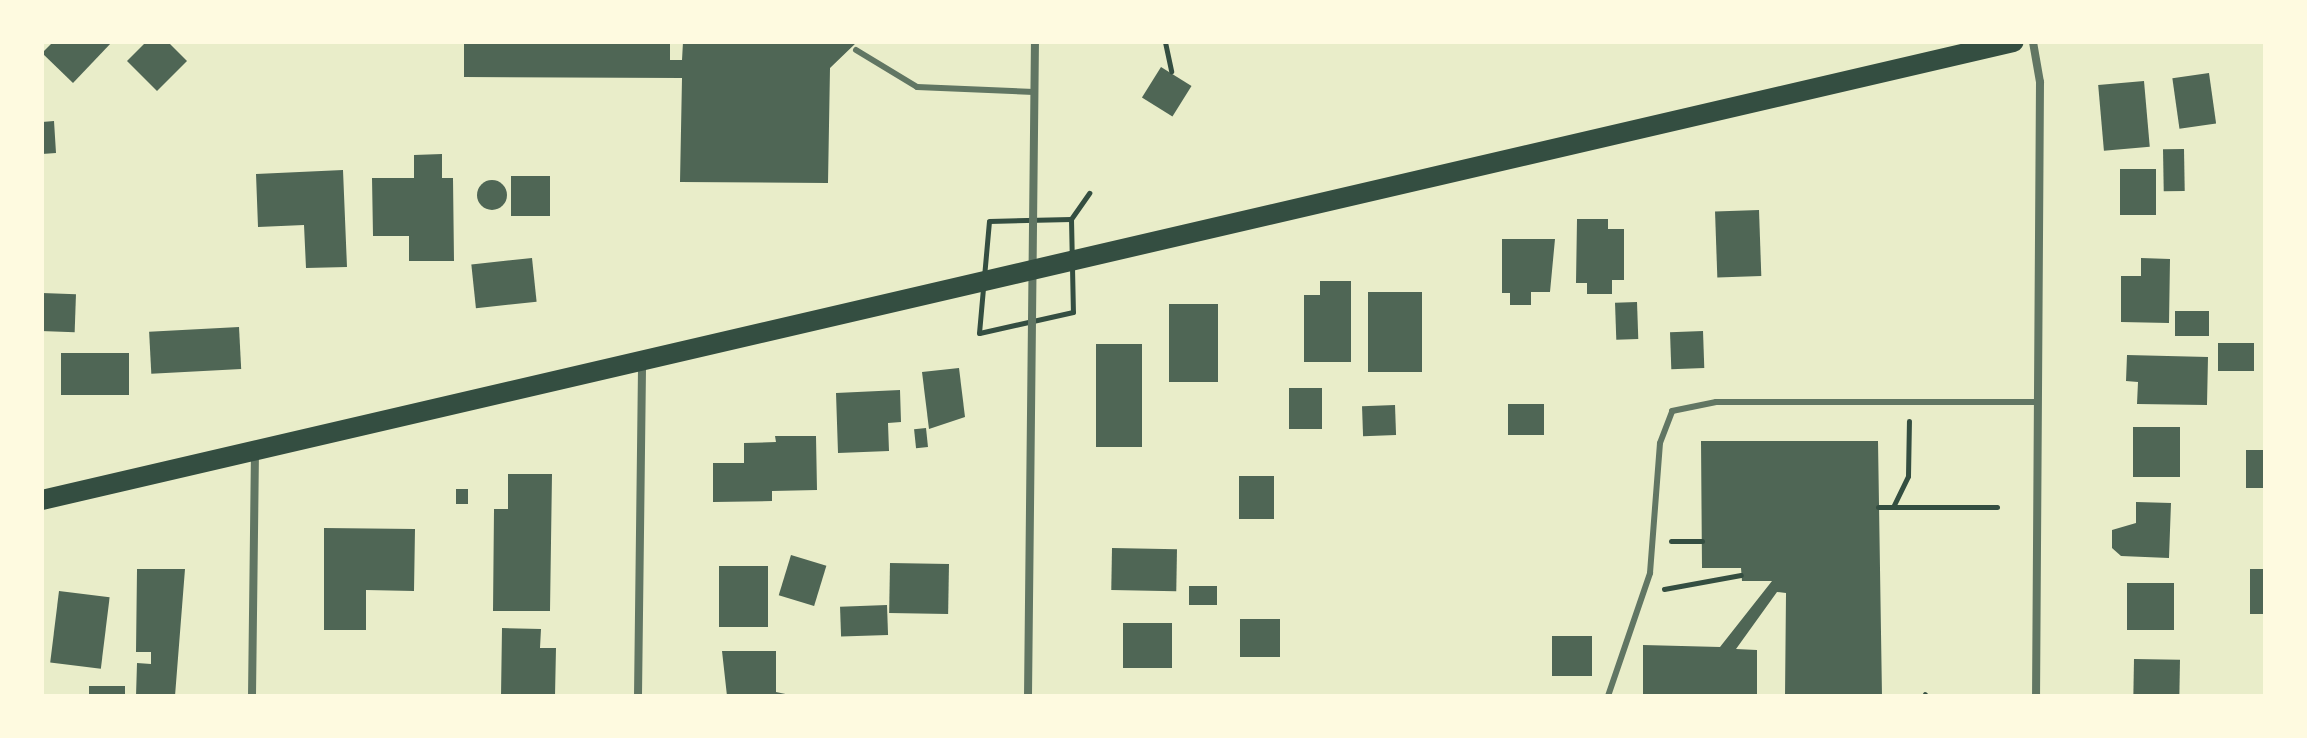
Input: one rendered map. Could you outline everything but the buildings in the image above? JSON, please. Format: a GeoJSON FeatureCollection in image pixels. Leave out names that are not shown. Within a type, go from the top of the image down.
{"type":"FeatureCollection","features":[{"type":"Feature","properties":{"kind":"main road"},"geometry":{"type":"LineString","coordinates":[[42,500],[2013,42]]}},
{"type":"Feature","properties":{"kind":"street"},"geometry":{"type":"LineString","coordinates":[[1028,696],[1030,272],[1035,42]]}},
{"type":"Feature","properties":{"kind":"street"},"geometry":{"type":"LineString","coordinates":[[2033,42],[2040,82],[2036,696]]}},
{"type":"Feature","properties":{"kind":"street"},"geometry":{"type":"LineString","coordinates":[[638,696],[642,360]]}},
{"type":"Feature","properties":{"kind":"street"},"geometry":{"type":"LineString","coordinates":[[252,696],[255,451]]}},
{"type":"Feature","properties":{"kind":"lane"},"geometry":{"type":"LineString","coordinates":[[856,50],[917,87],[1034,92]]}},
{"type":"Feature","properties":{"kind":"lane"},"geometry":{"type":"LineString","coordinates":[[1608,696],[1645,590],[1654,541],[1660,443],[1672,411],[1701,403],[2037,402]]}},
{"type":"Feature","properties":{"kind":"path"},"geometry":{"type":"LineString","coordinates":[[1165,42],[1171,71]]}},
{"type":"Feature","properties":{"kind":"path"},"geometry":{"type":"LineString","coordinates":[[1071,219],[1089,193]]}},
{"type":"Feature","properties":{"kind":"path"},"geometry":{"type":"LineString","coordinates":[[1893,507],[1908,476],[1909,400]]}},
{"type":"Feature","properties":{"kind":"path"},"geometry":{"type":"LineString","coordinates":[[1878,507],[1997,507]]}},
{"type":"Feature","properties":{"kind":"path"},"geometry":{"type":"LineString","coordinates":[[1654,541],[1702,541]]}},
{"type":"Feature","properties":{"kind":"path"},"geometry":{"type":"LineString","coordinates":[[1645,590],[1741,575]]}}]}
